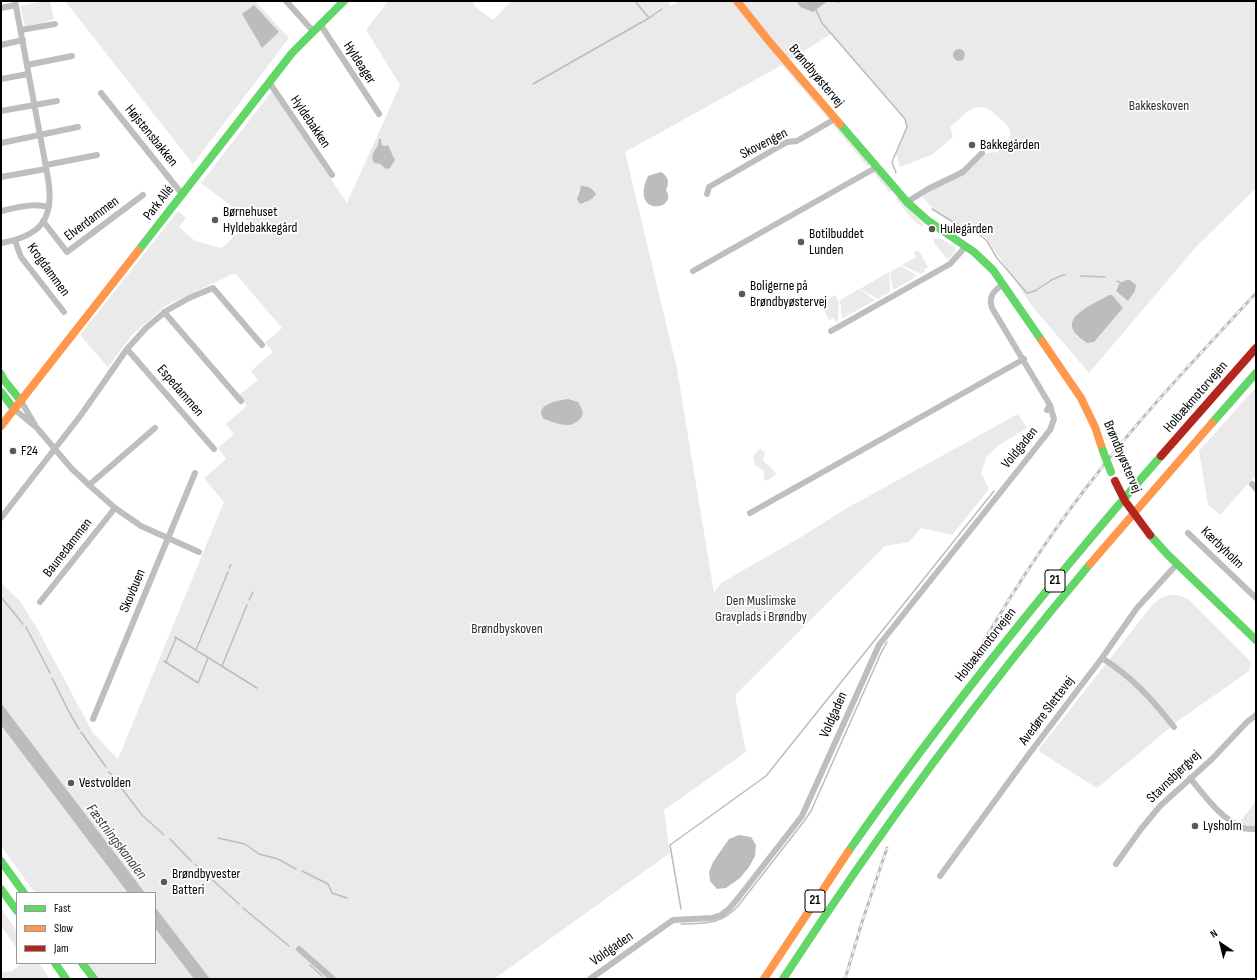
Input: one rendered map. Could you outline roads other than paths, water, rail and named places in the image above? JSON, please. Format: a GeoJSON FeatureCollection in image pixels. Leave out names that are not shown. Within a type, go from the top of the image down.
{"type":"FeatureCollection","features":[{"type":"Feature","properties":{"kind":"main road","name":"Park Allé"},"geometry":{"type":"LineString","coordinates":[[1,426],[292,53],[344,1]]}},
{"type":"Feature","properties":{"kind":"main road","name":"Brøndbyøstervej"},"geometry":{"type":"LineString","coordinates":[[737,1],[768,40],[907,202],[927,220],[966,246],[993,270],[1081,398],[1095,427],[1115,481],[1125,501],[1137,518],[1150,535],[1177,564],[1256,640]]}},
{"type":"Feature","properties":{"kind":"main road","name":"Holbækmotorvejen"},"geometry":{"type":"LineString","coordinates":[[764,979],[800,922],[877,812],[982,671],[1114,511],[1256,348]]}},
{"type":"Feature","properties":{"kind":"main road","name":"Holbækmotorvejen"},"geometry":{"type":"LineString","coordinates":[[783,979],[881,834],[995,680],[1054,606],[1120,528],[1256,373]]}},
{"type":"Feature","properties":{"kind":"main road"},"geometry":{"type":"LineString","coordinates":[[1,374],[20,400]]}},
{"type":"Feature","properties":{"kind":"main road"},"geometry":{"type":"LineString","coordinates":[[1,392],[14,409]]}},
{"type":"Feature","properties":{"kind":"main road"},"geometry":{"type":"LineString","coordinates":[[1,861],[23,892]]}},
{"type":"Feature","properties":{"kind":"main road"},"geometry":{"type":"LineString","coordinates":[[18,885],[27,892]]}},
{"type":"Feature","properties":{"kind":"main road"},"geometry":{"type":"LineString","coordinates":[[1,889],[16,910]]}},
{"type":"Feature","properties":{"kind":"main road"},"geometry":{"type":"LineString","coordinates":[[56,964],[66,979]]}},
{"type":"Feature","properties":{"kind":"main road"},"geometry":{"type":"LineString","coordinates":[[75,964],[86,979]]}},
{"type":"Feature","properties":{"kind":"main road"},"geometry":{"type":"LineString","coordinates":[[83,964],[94,979]]}},
{"type":"Feature","properties":{"kind":"street"},"geometry":{"type":"LineString","coordinates":[[286,1],[313,31]]}},
{"type":"Feature","properties":{"kind":"street"},"geometry":{"type":"LineString","coordinates":[[1,8],[16,3],[50,189],[49,207],[44,221],[28,236],[1,244]]}},
{"type":"Feature","properties":{"kind":"street"},"geometry":{"type":"LineString","coordinates":[[21,30],[55,24]]}},
{"type":"Feature","properties":{"kind":"street","name":"Hyldeager"},"geometry":{"type":"LineString","coordinates":[[320,24],[379,114]]}},
{"type":"Feature","properties":{"kind":"street"},"geometry":{"type":"LineString","coordinates":[[1,45],[22,40]]}},
{"type":"Feature","properties":{"kind":"street"},"geometry":{"type":"LineString","coordinates":[[27,65],[72,56]]}},
{"type":"Feature","properties":{"kind":"street"},"geometry":{"type":"LineString","coordinates":[[1,79],[28,74]]}},
{"type":"Feature","properties":{"kind":"street","name":"Hyldebakken"},"geometry":{"type":"LineString","coordinates":[[269,82],[332,175]]}},
{"type":"Feature","properties":{"kind":"street","name":"Højstensbakken"},"geometry":{"type":"LineString","coordinates":[[101,93],[182,194]]}},
{"type":"Feature","properties":{"kind":"street"},"geometry":{"type":"LineString","coordinates":[[1,111],[57,101]]}},
{"type":"Feature","properties":{"kind":"street","name":"Skovengen"},"geometry":{"type":"LineString","coordinates":[[707,194],[709,187],[787,142],[796,141],[836,119]]}},
{"type":"Feature","properties":{"kind":"street"},"geometry":{"type":"LineString","coordinates":[[1,143],[78,127]]}},
{"type":"Feature","properties":{"kind":"street"},"geometry":{"type":"LineString","coordinates":[[907,202],[928,189],[963,172],[982,153]]}},
{"type":"Feature","properties":{"kind":"street"},"geometry":{"type":"LineString","coordinates":[[1,177],[97,155]]}},
{"type":"Feature","properties":{"kind":"street"},"geometry":{"type":"LineString","coordinates":[[693,271],[877,167]]}},
{"type":"Feature","properties":{"kind":"street","name":"Elverdammen"},"geometry":{"type":"LineString","coordinates":[[44,221],[67,252],[143,196]]}},
{"type":"Feature","properties":{"kind":"street"},"geometry":{"type":"LineString","coordinates":[[1,211],[31,204],[49,207]]}},
{"type":"Feature","properties":{"kind":"street","name":"Krogdammen"},"geometry":{"type":"LineString","coordinates":[[15,241],[20,257],[64,312]]}},
{"type":"Feature","properties":{"kind":"street"},"geometry":{"type":"LineString","coordinates":[[831,331],[950,264],[966,246]]}},
{"type":"Feature","properties":{"kind":"street"},"geometry":{"type":"LineString","coordinates":[[750,513],[1024,359],[994,312],[990,303],[992,293],[1003,284]]}},
{"type":"Feature","properties":{"kind":"street"},"geometry":{"type":"LineString","coordinates":[[1,518],[81,415],[127,349],[146,328],[164,312],[189,298],[213,288],[262,345]]}},
{"type":"Feature","properties":{"kind":"street"},"geometry":{"type":"LineString","coordinates":[[164,312],[241,401]]}},
{"type":"Feature","properties":{"kind":"street","name":"Espedammen"},"geometry":{"type":"LineString","coordinates":[[127,349],[214,449]]}},
{"type":"Feature","properties":{"kind":"street","name":"Voldgaden"},"geometry":{"type":"LineString","coordinates":[[590,979],[673,920],[712,918],[721,915],[729,909],[802,816],[879,645],[1050,430],[1054,419],[1024,359]]}},
{"type":"Feature","properties":{"kind":"street"},"geometry":{"type":"LineString","coordinates":[[20,400],[37,428],[71,468],[115,508],[141,526],[199,552]]}},
{"type":"Feature","properties":{"kind":"street"},"geometry":{"type":"LineString","coordinates":[[14,409],[37,428]]}},
{"type":"Feature","properties":{"kind":"street"},"geometry":{"type":"LineString","coordinates":[[88,485],[155,428]]}},
{"type":"Feature","properties":{"kind":"street","name":"Skovbuen"},"geometry":{"type":"LineString","coordinates":[[93,719],[195,473]]}},
{"type":"Feature","properties":{"kind":"street","name":"Baunedammen"},"geometry":{"type":"LineString","coordinates":[[40,602],[115,508]]}},
{"type":"Feature","properties":{"kind":"street","name":"Kærbyholm"},"geometry":{"type":"LineString","coordinates":[[1188,533],[1256,598]]}},
{"type":"Feature","properties":{"kind":"street","name":"Avedøre Slettevej"},"geometry":{"type":"LineString","coordinates":[[940,876],[1029,754],[1102,658],[1137,608],[1177,564]]}},
{"type":"Feature","properties":{"kind":"street"},"geometry":{"type":"LineString","coordinates":[[1102,658],[1122,670],[1174,727]]}},
{"type":"Feature","properties":{"kind":"street","name":"Stavnsbjergvej"},"geometry":{"type":"LineString","coordinates":[[1116,864],[1141,829],[1160,806],[1212,759],[1247,722],[1256,715]]}},
{"type":"Feature","properties":{"kind":"street"},"geometry":{"type":"LineString","coordinates":[[1190,778],[1217,809],[1230,820],[1244,828],[1256,829]]}},
{"type":"Feature","properties":{"kind":"street"},"geometry":{"type":"LineString","coordinates":[[299,948],[333,979]]}},
{"type":"Feature","properties":{"kind":"waterway"},"geometry":{"type":"LineString","coordinates":[[635,1],[649,18]]}},
{"type":"Feature","properties":{"kind":"waterway"},"geometry":{"type":"LineString","coordinates":[[835,1],[844,1]]}},
{"type":"Feature","properties":{"kind":"waterway"},"geometry":{"type":"LineString","coordinates":[[533,84],[649,18],[662,9]]}},
{"type":"Feature","properties":{"kind":"waterway"},"geometry":{"type":"LineString","coordinates":[[816,10],[822,23],[905,119],[907,127],[892,162],[896,173]]}},
{"type":"Feature","properties":{"kind":"waterway"},"geometry":{"type":"LineString","coordinates":[[932,209],[953,222],[979,234],[987,241],[997,258],[1027,293],[1035,291],[1053,279],[1065,275]]}},
{"type":"Feature","properties":{"kind":"waterway"},"geometry":{"type":"LineString","coordinates":[[1081,276],[1105,277]]}},
{"type":"Feature","properties":{"kind":"waterway"},"geometry":{"type":"LineString","coordinates":[[1117,281],[1121,283]]}},
{"type":"Feature","properties":{"kind":"waterway"},"geometry":{"type":"LineString","coordinates":[[681,909],[670,845],[766,776],[994,491]]}},
{"type":"Feature","properties":{"kind":"waterway"},"geometry":{"type":"LineString","coordinates":[[196,650],[228,572]]}},
{"type":"Feature","properties":{"kind":"waterway"},"geometry":{"type":"LineString","coordinates":[[249,600],[253,592]]}},
{"type":"Feature","properties":{"kind":"waterway"},"geometry":{"type":"LineString","coordinates":[[1,597],[23,624]]}},
{"type":"Feature","properties":{"kind":"waterway"},"geometry":{"type":"LineString","coordinates":[[222,666],[247,605]]}},
{"type":"Feature","properties":{"kind":"waterway"},"geometry":{"type":"LineString","coordinates":[[26,627],[50,673]]}},
{"type":"Feature","properties":{"kind":"waterway"},"geometry":{"type":"LineString","coordinates":[[175,637],[257,688]]}},
{"type":"Feature","properties":{"kind":"waterway"},"geometry":{"type":"LineString","coordinates":[[166,662],[176,638]]}},
{"type":"Feature","properties":{"kind":"waterway"},"geometry":{"type":"LineString","coordinates":[[681,924],[712,922],[719,920],[732,912],[805,820],[811,811],[887,642]]}},
{"type":"Feature","properties":{"kind":"waterway"},"geometry":{"type":"LineString","coordinates":[[164,661],[198,683],[208,658]]}},
{"type":"Feature","properties":{"kind":"waterway"},"geometry":{"type":"LineString","coordinates":[[52,678],[79,729]]}},
{"type":"Feature","properties":{"kind":"waterway"},"geometry":{"type":"LineString","coordinates":[[81,732],[106,767]]}},
{"type":"Feature","properties":{"kind":"waterway"},"geometry":{"type":"LineString","coordinates":[[109,772],[112,775]]}},
{"type":"Feature","properties":{"kind":"waterway"},"geometry":{"type":"LineString","coordinates":[[116,781],[142,815],[164,835]]}},
{"type":"Feature","properties":{"kind":"waterway"},"geometry":{"type":"LineString","coordinates":[[218,838],[245,844],[259,854],[278,859],[296,869]]}},
{"type":"Feature","properties":{"kind":"waterway"},"geometry":{"type":"LineString","coordinates":[[170,839],[191,861]]}},
{"type":"Feature","properties":{"kind":"waterway"},"geometry":{"type":"LineString","coordinates":[[195,864],[239,904]]}},
{"type":"Feature","properties":{"kind":"waterway"},"geometry":{"type":"LineString","coordinates":[[302,871],[328,884],[332,893],[347,898]]}},
{"type":"Feature","properties":{"kind":"waterway"},"geometry":{"type":"LineString","coordinates":[[243,908],[289,946]]}},
{"type":"Feature","properties":{"kind":"waterway"},"geometry":{"type":"LineString","coordinates":[[310,965],[322,976]]}},
{"type":"Feature","properties":{"kind":"railway"},"geometry":{"type":"LineString","coordinates":[[984,641],[1039,553],[1100,470],[1156,402],[1256,293]]}},
{"type":"Feature","properties":{"kind":"railway"},"geometry":{"type":"LineString","coordinates":[[845,979],[887,848]]}},
{"type":"Feature","properties":{"kind":"place","name":"Bakkegården"},"geometry":{"type":"Point","coordinates":[972,145]}},
{"type":"Feature","properties":{"kind":"place","name":"Børnehuset Hyldebakkegård"},"geometry":{"type":"Point","coordinates":[215,220]}},
{"type":"Feature","properties":{"kind":"place","name":"Hulegården"},"geometry":{"type":"Point","coordinates":[932,229]}},
{"type":"Feature","properties":{"kind":"place","name":"Botilbuddet Lunden"},"geometry":{"type":"Point","coordinates":[801,242]}},
{"type":"Feature","properties":{"kind":"place","name":"Boligerne på Brøndbyøstervej"},"geometry":{"type":"Point","coordinates":[742,294]}},
{"type":"Feature","properties":{"kind":"place","name":"F24"},"geometry":{"type":"Point","coordinates":[13,451]}},
{"type":"Feature","properties":{"kind":"place","name":"Vestvolden"},"geometry":{"type":"Point","coordinates":[71,783]}},
{"type":"Feature","properties":{"kind":"place","name":"Lysholm"},"geometry":{"type":"Point","coordinates":[1195,826]}},
{"type":"Feature","properties":{"kind":"place","name":"Brøndbyvester Batteri"},"geometry":{"type":"Point","coordinates":[164,882]}},
{"type":"Feature","properties":{"kind":"park label","name":"Bakkeskoven"},"geometry":{"type":"Point","coordinates":[1159,106]}},
{"type":"Feature","properties":{"kind":"park label","name":"Den Muslimske Gravplads i Brøndby"},"geometry":{"type":"Point","coordinates":[761,610]}},
{"type":"Feature","properties":{"kind":"park label","name":"Brøndbyskoven"},"geometry":{"type":"Point","coordinates":[507,629]}},
{"type":"Feature","properties":{"kind":"water label","name":"Fæstningskanalen"},"geometry":{"type":"Point","coordinates":[116,842]}}]}
